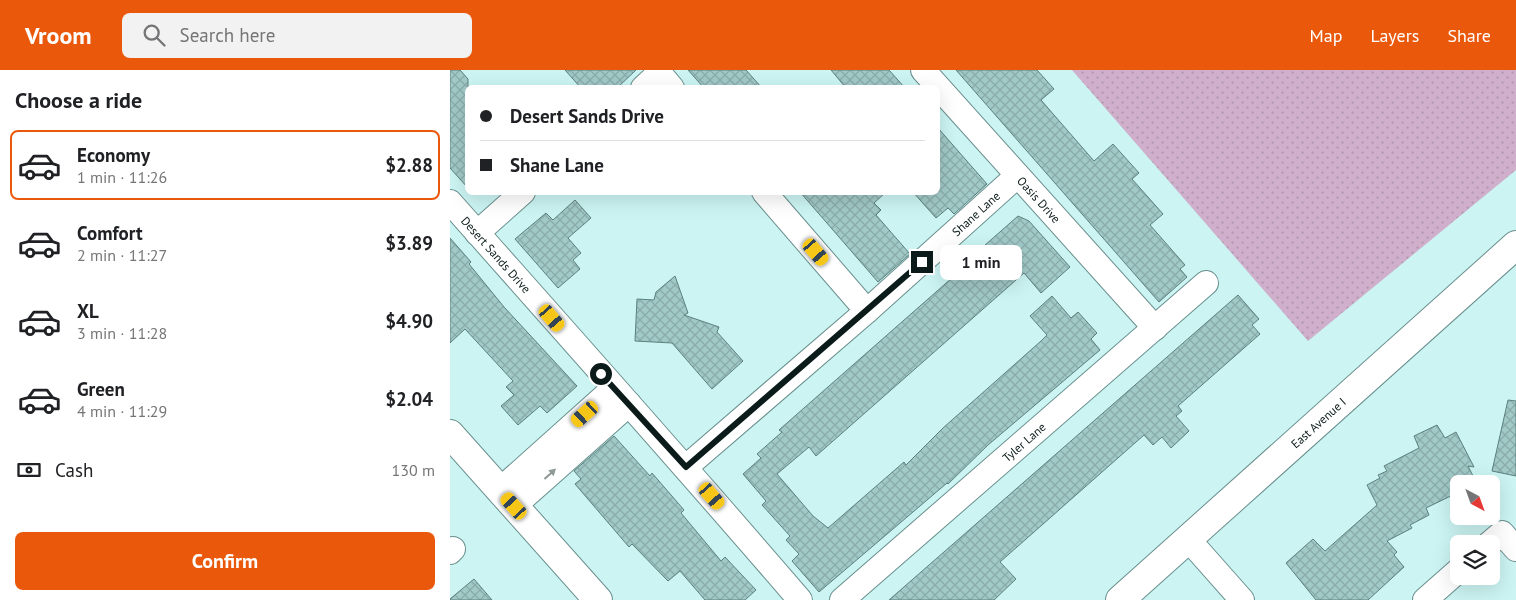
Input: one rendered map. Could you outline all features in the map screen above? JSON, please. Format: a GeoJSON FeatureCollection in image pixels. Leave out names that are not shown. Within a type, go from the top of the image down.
{"type":"FeatureCollection","features":[{"type":"Feature","properties":{"kind":"main road","name":"East Avenue I"},"geometry":{"type":"LineString","coordinates":[[1120,600],[1516,245]]}},
{"type":"Feature","properties":{"kind":"main road"},"geometry":{"type":"LineString","coordinates":[[450,434],[598,600]]}},
{"type":"Feature","properties":{"kind":"street","name":"Oasis Drive"},"geometry":{"type":"LineString","coordinates":[[923,70],[936,85]]}},
{"type":"Feature","properties":{"kind":"street","name":"Oasis Drive"},"geometry":{"type":"LineString","coordinates":[[940,89],[1155,328]]}},
{"type":"Feature","properties":{"kind":"street","name":"Shane Lane"},"geometry":{"type":"LineString","coordinates":[[686,467],[867,311],[1017,176]]}},
{"type":"Feature","properties":{"kind":"street"},"geometry":{"type":"LineString","coordinates":[[477,233],[520,195]]}},
{"type":"Feature","properties":{"kind":"street"},"geometry":{"type":"LineString","coordinates":[[767,195],[867,311]]}},
{"type":"Feature","properties":{"kind":"street","name":"Desert Sands Drive"},"geometry":{"type":"LineString","coordinates":[[450,202],[686,467],[800,600]]}},
{"type":"Feature","properties":{"kind":"street","name":"Tyler Lane"},"geometry":{"type":"LineString","coordinates":[[842,600],[1206,283]]}},
{"type":"Feature","properties":{"kind":"street"},"geometry":{"type":"LineString","coordinates":[[507,498],[621,396]]}},
{"type":"Feature","properties":{"kind":"street"},"geometry":{"type":"LineString","coordinates":[[1188,539],[1242,600]]}},
{"type":"Feature","properties":{"kind":"street"},"geometry":{"type":"LineString","coordinates":[[1425,600],[1450,578]]}},
{"type":"Feature","properties":{"kind":"shaded area"},"geometry":{"type":"Polygon","coordinates":[[[1072,70],[1516,70],[1516,170],[1308,341],[1072,70]]]}},
{"type":"Feature","properties":{"kind":"building"},"geometry":{"type":"Polygon","coordinates":[[[450,70],[460,70],[468,79],[468,85],[465,85],[465,185],[450,168],[450,70]]]}},
{"type":"Feature","properties":{"kind":"building"},"geometry":{"type":"Polygon","coordinates":[[[565,70],[636,70],[620,85],[578,85],[565,70]]]}},
{"type":"Feature","properties":{"kind":"building"},"geometry":{"type":"Polygon","coordinates":[[[688,70],[746,70],[759,85],[701,85],[688,70]]]}},
{"type":"Feature","properties":{"kind":"building"},"geometry":{"type":"Polygon","coordinates":[[[831,70],[889,70],[902,85],[844,85],[831,70]]]}},
{"type":"Feature","properties":{"kind":"building"},"geometry":{"type":"Polygon","coordinates":[[[956,70],[1037,70],[1054,89],[1041,100],[1094,161],[1113,144],[1139,173],[1132,179],[1163,214],[1150,225],[1185,265],[1180,269],[1187,277],[1159,302],[956,70]]]}},
{"type":"Feature","properties":{"kind":"building"},"geometry":{"type":"Polygon","coordinates":[[[940,130],[987,184],[954,214],[948,208],[936,218],[916,195],[940,195],[940,130]]]}},
{"type":"Feature","properties":{"kind":"building"},"geometry":{"type":"Polygon","coordinates":[[[803,195],[883,195],[874,203],[881,210],[876,215],[910,254],[878,282],[803,195]]]}},
{"type":"Feature","properties":{"kind":"building"},"geometry":{"type":"Polygon","coordinates":[[[575,200],[591,218],[568,238],[581,253],[573,260],[580,269],[558,288],[515,239],[546,213],[553,220],[575,200]]]}},
{"type":"Feature","properties":{"kind":"building"},"geometry":{"type":"Polygon","coordinates":[[[1018,216],[1029,221],[1070,267],[1041,293],[1024,273],[816,456],[809,447],[777,474],[813,516],[828,528],[904,462],[906,465],[943,428],[1047,335],[1030,316],[1052,296],[1071,318],[1078,312],[1097,333],[1091,339],[1100,350],[988,445],[948,484],[819,592],[792,561],[799,554],[786,540],[790,536],[762,505],[766,501],[743,474],[761,458],[757,454],[782,432],[779,430],[986,248],[984,246],[1018,216]]]}},
{"type":"Feature","properties":{"kind":"building"},"geometry":{"type":"Polygon","coordinates":[[[450,238],[471,262],[469,264],[504,307],[577,386],[547,413],[540,406],[518,425],[501,406],[514,395],[506,387],[513,381],[465,329],[450,343],[450,238]]]}},
{"type":"Feature","properties":{"kind":"building"},"geometry":{"type":"Polygon","coordinates":[[[675,276],[688,313],[684,315],[719,327],[717,332],[743,361],[712,389],[672,343],[635,341],[637,299],[654,300],[656,292],[675,276]]]}},
{"type":"Feature","properties":{"kind":"building"},"geometry":{"type":"Polygon","coordinates":[[[1238,295],[1259,319],[1252,325],[1260,334],[1178,406],[1182,411],[1176,416],[1189,431],[1171,448],[1162,437],[1153,445],[1144,435],[1000,562],[1016,579],[994,600],[889,600],[1238,295]]]}},
{"type":"Feature","properties":{"kind":"building"},"geometry":{"type":"Polygon","coordinates":[[[1508,400],[1516,401],[1516,476],[1492,471],[1508,400]]]}},
{"type":"Feature","properties":{"kind":"building"},"geometry":{"type":"Polygon","coordinates":[[[1437,425],[1445,438],[1456,432],[1474,467],[1468,466],[1472,475],[1450,475],[1450,496],[1426,508],[1429,515],[1410,525],[1412,528],[1387,541],[1397,552],[1394,555],[1404,567],[1368,600],[1316,600],[1286,563],[1313,539],[1325,551],[1377,505],[1367,485],[1380,478],[1378,475],[1387,471],[1384,466],[1419,448],[1414,436],[1437,425]]]}},
{"type":"Feature","properties":{"kind":"building"},"geometry":{"type":"Polygon","coordinates":[[[614,436],[650,476],[652,473],[684,510],[681,513],[721,561],[725,557],[756,590],[745,600],[705,600],[680,571],[668,581],[632,544],[629,547],[575,484],[581,479],[574,471],[614,436]]]}},
{"type":"Feature","properties":{"kind":"building"},"geometry":{"type":"Polygon","coordinates":[[[474,579],[492,600],[450,600],[450,599],[474,579]]]}},
{"type":"Feature","properties":{"kind":"route"},"geometry":{"type":"LineString","coordinates":[[601,374],[686,467],[922,262]]}}]}
